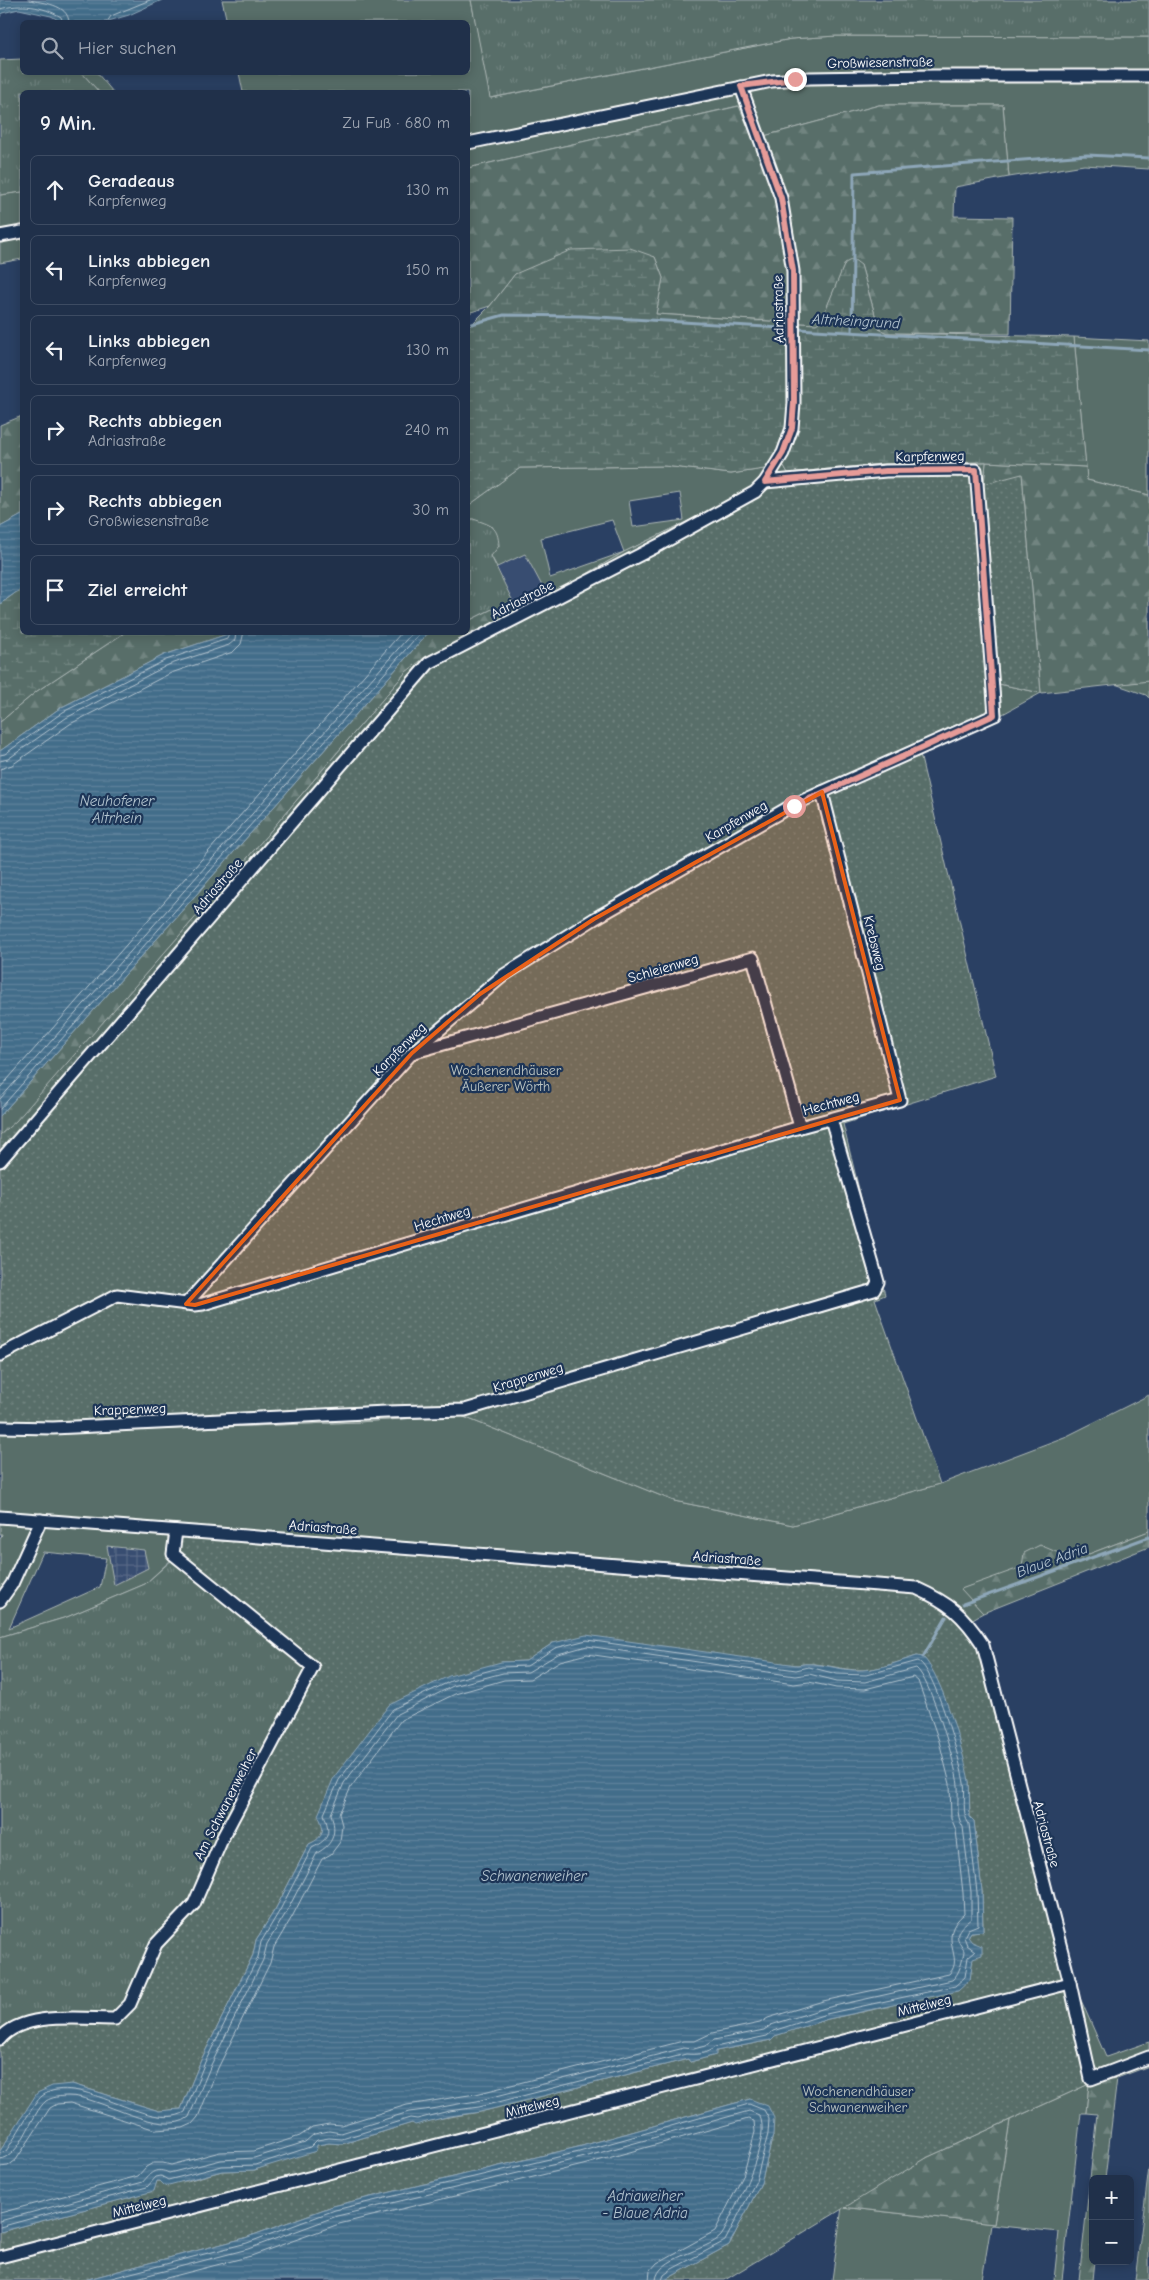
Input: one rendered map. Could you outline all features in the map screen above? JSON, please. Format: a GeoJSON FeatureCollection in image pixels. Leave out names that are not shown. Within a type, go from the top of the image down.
{"type":"FeatureCollection","features":[{"type":"Feature","properties":{"kind":"street","name":"Großwiesenstraße"},"geometry":{"type":"LineString","coordinates":[[470,143],[741,86],[810,78],[1149,76]]}},
{"type":"Feature","properties":{"kind":"street","name":"Adriastraße"},"geometry":{"type":"LineString","coordinates":[[0,1161],[429,663],[661,544],[755,492],[765,482],[783,453],[792,428],[794,403],[793,271],[781,198],[741,86]]}},
{"type":"Feature","properties":{"kind":"street"},"geometry":{"type":"LineString","coordinates":[[0,236],[20,232]]}},
{"type":"Feature","properties":{"kind":"street","name":"Karpfenweg"},"geometry":{"type":"LineString","coordinates":[[186,1304],[412,1053],[480,994],[532,956],[785,810],[994,715],[976,470],[886,471],[765,482]]}},
{"type":"Feature","properties":{"kind":"street","name":"Krebsweg"},"geometry":{"type":"LineString","coordinates":[[822,792],[900,1100]]}},
{"type":"Feature","properties":{"kind":"street","name":"Schleienweg"},"geometry":{"type":"LineString","coordinates":[[412,1053],[753,958],[800,1127]]}},
{"type":"Feature","properties":{"kind":"street","name":"Hechtweg"},"geometry":{"type":"LineString","coordinates":[[0,1355],[116,1295],[186,1304],[203,1304],[800,1127],[900,1100]]}},
{"type":"Feature","properties":{"kind":"street","name":"Krappenweg"},"geometry":{"type":"LineString","coordinates":[[0,1427],[53,1428],[465,1410],[874,1290],[878,1282],[831,1119]]}},
{"type":"Feature","properties":{"kind":"street","name":"Adriastraße"},"geometry":{"type":"LineString","coordinates":[[0,1517],[916,1588],[943,1600],[968,1622],[983,1645],[1070,1983],[1091,2079],[1149,2057]]}},
{"type":"Feature","properties":{"kind":"street"},"geometry":{"type":"LineString","coordinates":[[0,1601],[12,1584],[41,1520]]}},
{"type":"Feature","properties":{"kind":"street","name":"Am Schwanenweiher"},"geometry":{"type":"LineString","coordinates":[[0,2039],[18,2024],[39,2020],[115,2019],[130,2004],[156,1944],[194,1904],[223,1837],[313,1668],[173,1554],[176,1531]]}},
{"type":"Feature","properties":{"kind":"street","name":"Mittelweg"},"geometry":{"type":"LineString","coordinates":[[0,2257],[1070,1983]]}},
{"type":"Feature","properties":{"kind":"highlighted area"},"geometry":{"type":"Polygon","coordinates":[[[822,792],[900,1100],[195,1305],[186,1304],[412,1053],[480,994],[594,919],[822,792]]]}},
{"type":"Feature","properties":{"kind":"shaded area"},"geometry":{"type":"Polygon","coordinates":[[[525,553],[548,597],[518,612],[497,567],[525,553]]]}},
{"type":"Feature","properties":{"kind":"shaded area"},"geometry":{"type":"Polygon","coordinates":[[[107,1546],[144,1550],[148,1568],[114,1586],[107,1546]]]}},
{"type":"Feature","properties":{"kind":"green space"},"geometry":{"type":"Polygon","coordinates":[[[222,0],[471,0],[491,98],[791,39],[836,36],[1149,37],[1149,169],[1084,165],[1009,177],[1003,105],[879,105],[753,139],[738,106],[470,168],[470,90],[243,90],[239,75],[470,75],[470,20],[227,20],[222,0]]]}},
{"type":"Feature","properties":{"kind":"green space"},"geometry":{"type":"Polygon","coordinates":[[[471,0],[1149,0],[1149,37],[836,36],[791,39],[490,98],[471,0]]]}},
{"type":"Feature","properties":{"kind":"green space"},"geometry":{"type":"Polygon","coordinates":[[[20,59],[20,75],[84,75],[97,90],[20,90],[20,192],[0,195],[0,60],[20,59]]]}},
{"type":"Feature","properties":{"kind":"green space"},"geometry":{"type":"Polygon","coordinates":[[[84,75],[99,75],[111,90],[97,90],[84,75]]]}},
{"type":"Feature","properties":{"kind":"green space"},"geometry":{"type":"Polygon","coordinates":[[[879,105],[1003,105],[1009,177],[955,187],[954,216],[1012,217],[1010,334],[887,333],[879,329],[861,265],[845,264],[821,321],[816,324],[656,314],[663,278],[655,257],[515,274],[490,306],[470,312],[470,168],[739,106],[753,139],[879,105]]]}},
{"type":"Feature","properties":{"kind":"green space"},"geometry":{"type":"Polygon","coordinates":[[[20,192],[20,259],[0,263],[0,195],[20,192]]]}},
{"type":"Feature","properties":{"kind":"green space"},"geometry":{"type":"Polygon","coordinates":[[[630,248],[655,257],[663,278],[656,314],[816,324],[821,321],[845,263],[853,259],[861,265],[879,329],[887,333],[1074,337],[1086,467],[986,462],[881,464],[788,473],[784,466],[731,474],[664,466],[520,468],[470,505],[470,326],[490,306],[515,274],[571,250],[630,248]]]}},
{"type":"Feature","properties":{"kind":"green space"},"geometry":{"type":"Polygon","coordinates":[[[1074,337],[1149,341],[1149,495],[1087,480],[1074,337]]]}},
{"type":"Feature","properties":{"kind":"green space"},"geometry":{"type":"Polygon","coordinates":[[[20,417],[20,516],[0,527],[0,425],[20,417]]]}},
{"type":"Feature","properties":{"kind":"green space"},"geometry":{"type":"Polygon","coordinates":[[[986,462],[1086,467],[1087,480],[1149,495],[1149,681],[1041,693],[1022,475],[984,485],[986,462]]]}},
{"type":"Feature","properties":{"kind":"green space","name":"Wochenendhäuser Äußerer Wörth"},"geometry":{"type":"Polygon","coordinates":[[[986,462],[984,484],[1022,474],[1041,693],[999,684],[1001,715],[920,754],[996,1076],[843,1124],[885,1295],[875,1299],[940,1484],[793,1525],[674,1501],[459,1415],[358,1422],[35,1434],[0,1433],[0,1135],[16,1121],[238,869],[406,672],[424,658],[548,597],[624,552],[788,473],[881,464],[986,462]]]}},
{"type":"Feature","properties":{"kind":"green space"},"geometry":{"type":"Polygon","coordinates":[[[664,466],[731,474],[784,466],[788,473],[624,552],[548,597],[525,554],[497,567],[491,556],[493,527],[470,520],[470,505],[520,468],[664,466]],[[680,493],[629,501],[633,527],[684,520],[680,493]],[[612,520],[541,538],[550,578],[624,552],[612,520]]]}},
{"type":"Feature","properties":{"kind":"green space"},"geometry":{"type":"Polygon","coordinates":[[[470,520],[489,525],[495,530],[499,546],[491,556],[518,612],[492,609],[470,620],[470,520]]]}},
{"type":"Feature","properties":{"kind":"green space"},"geometry":{"type":"Polygon","coordinates":[[[20,589],[20,635],[121,635],[37,691],[0,722],[0,604],[20,589]]]}},
{"type":"Feature","properties":{"kind":"green space"},"geometry":{"type":"Polygon","coordinates":[[[492,609],[518,612],[406,672],[238,869],[16,1122],[0,1135],[0,1116],[426,635],[470,635],[470,620],[492,609]]]}},
{"type":"Feature","properties":{"kind":"green space"},"geometry":{"type":"Polygon","coordinates":[[[121,635],[225,635],[164,655],[60,708],[0,751],[0,722],[37,691],[121,635]]]}},
{"type":"Feature","properties":{"kind":"green space"},"geometry":{"type":"Polygon","coordinates":[[[1149,681],[1149,698],[1146,695],[1115,684],[1149,681]]]}},
{"type":"Feature","properties":{"kind":"green space"},"geometry":{"type":"Polygon","coordinates":[[[999,684],[1041,693],[1001,715],[999,684]]]}},
{"type":"Feature","properties":{"kind":"green space"},"geometry":{"type":"Polygon","coordinates":[[[1149,1395],[1149,1531],[1089,1554],[1061,1554],[962,1589],[983,1613],[971,1620],[173,1558],[145,1584],[67,1617],[0,1637],[0,1540],[2,1534],[0,1534],[0,1433],[35,1434],[358,1422],[459,1415],[674,1501],[793,1525],[940,1484],[1067,1436],[1149,1395]],[[107,1546],[114,1585],[148,1568],[144,1550],[107,1546]],[[43,1552],[9,1628],[100,1587],[106,1558],[43,1552]]]}},
{"type":"Feature","properties":{"kind":"green space","name":"Wochenendhäuser Schwanenweiher"},"geometry":{"type":"Polygon","coordinates":[[[180,1528],[917,1584],[987,1644],[1089,2084],[928,2157],[725,2280],[665,2280],[729,2245],[761,2183],[773,2135],[750,2099],[578,2147],[333,2206],[245,2238],[84,2280],[0,2280],[0,2232],[153,2191],[157,2181],[187,2181],[222,2171],[255,2170],[317,2145],[329,2143],[342,2144],[412,2123],[480,2112],[688,2059],[690,2062],[715,2055],[716,2051],[771,2040],[774,2036],[828,2019],[886,2007],[970,1980],[972,1947],[968,1937],[971,1932],[983,1931],[982,1891],[974,1821],[970,1817],[969,1782],[923,1657],[917,1656],[877,1668],[854,1670],[813,1664],[797,1665],[553,1643],[526,1661],[501,1662],[323,1826],[319,1838],[309,1844],[276,1908],[256,1940],[253,1955],[201,2060],[181,2109],[159,2111],[72,2084],[11,2135],[0,2151],[0,2033],[17,2021],[114,2016],[127,2002],[153,1943],[190,1903],[309,1669],[176,1560],[180,1528]]]}},
{"type":"Feature","properties":{"kind":"green space"},"geometry":{"type":"Polygon","coordinates":[[[1149,1531],[1149,1547],[983,1613],[961,1589],[1022,1567],[1024,1553],[1040,1545],[1061,1554],[1089,1554],[1149,1531]]]}},
{"type":"Feature","properties":{"kind":"green space"},"geometry":{"type":"Polygon","coordinates":[[[174,1558],[309,1668],[190,1903],[127,2002],[114,2016],[0,2033],[0,1637],[67,1617],[145,1584],[174,1558]]]}},
{"type":"Feature","properties":{"kind":"green space"},"geometry":{"type":"Polygon","coordinates":[[[1073,1982],[1106,2057],[1149,2042],[1149,2066],[1117,2078],[1095,2081],[1073,1982]]]}},
{"type":"Feature","properties":{"kind":"green space"},"geometry":{"type":"Polygon","coordinates":[[[1117,2078],[1105,2175],[1090,2175],[1097,2114],[1086,2113],[1089,2084],[1117,2078]]]}},
{"type":"Feature","properties":{"kind":"green space"},"geometry":{"type":"Polygon","coordinates":[[[1089,2084],[1086,2113],[1081,2113],[1062,2280],[1054,2280],[1059,2232],[991,2225],[982,2280],[832,2280],[842,2207],[994,2224],[1010,2120],[1089,2084]]]}},
{"type":"Feature","properties":{"kind":"green space"},"geometry":{"type":"Polygon","coordinates":[[[1010,2120],[994,2224],[842,2207],[928,2157],[1010,2120]]]}},
{"type":"Feature","properties":{"kind":"green space"},"geometry":{"type":"Polygon","coordinates":[[[1149,2168],[1149,2280],[1135,2280],[1149,2168]]]}},
{"type":"Feature","properties":{"kind":"green space"},"geometry":{"type":"Polygon","coordinates":[[[1089,2188],[1089,2265],[1095,2265],[1093,2280],[1079,2280],[1089,2188]]]}},
{"type":"Feature","properties":{"kind":"water"},"geometry":{"type":"Polygon","coordinates":[[[0,0],[162,0],[129,15],[112,20],[58,20],[51,16],[19,9],[2,13],[0,17],[0,0]]]}},
{"type":"Feature","properties":{"kind":"water"},"geometry":{"type":"Polygon","coordinates":[[[20,516],[20,589],[0,604],[0,527],[20,516]]]}},
{"type":"Feature","properties":{"kind":"water","name":"Neuhofener Altrhein"},"geometry":{"type":"Polygon","coordinates":[[[225,635],[426,635],[0,1116],[0,751],[60,708],[164,655],[225,635]]]}},
{"type":"Feature","properties":{"kind":"water","name":"Schwanenweiher"},"geometry":{"type":"Polygon","coordinates":[[[586,1635],[797,1665],[813,1664],[854,1670],[877,1668],[917,1656],[923,1657],[938,1680],[945,1697],[969,1781],[970,1817],[974,1821],[982,1891],[983,1931],[971,1932],[968,1937],[972,1942],[982,1946],[982,1955],[973,1958],[970,1980],[958,1991],[828,2019],[775,2036],[771,2040],[716,2051],[716,2055],[690,2062],[688,2059],[480,2112],[450,2116],[415,2125],[412,2123],[342,2144],[329,2143],[317,2145],[316,2151],[254,2170],[222,2171],[165,2186],[160,2181],[157,2181],[154,2191],[0,2232],[0,2151],[37,2093],[52,2086],[72,2084],[159,2111],[181,2109],[201,2060],[253,1955],[256,1940],[276,1908],[309,1844],[321,1835],[322,1824],[318,1815],[334,1777],[389,1705],[449,1676],[501,1662],[526,1661],[553,1643],[586,1635]]]}},
{"type":"Feature","properties":{"kind":"water","name":"Adriaweiher - Blaue Adria"},"geometry":{"type":"Polygon","coordinates":[[[750,2099],[768,2106],[774,2118],[773,2135],[761,2183],[729,2245],[665,2280],[84,2280],[245,2238],[333,2206],[578,2147],[750,2099]]]}},
{"type":"Feature","properties":{"kind":"waterway"},"geometry":{"type":"LineString","coordinates":[[852,332],[854,173],[1087,155],[1149,158]]}},
{"type":"Feature","properties":{"kind":"waterway","name":"Altrheingrund"},"geometry":{"type":"LineString","coordinates":[[472,324],[504,315],[582,316],[1149,350]]}},
{"type":"Feature","properties":{"kind":"waterway","name":"Blaue Adria"},"geometry":{"type":"LineString","coordinates":[[963,1604],[1149,1537]]}},
{"type":"Feature","properties":{"kind":"waterway","name":"Blaue Adria"},"geometry":{"type":"LineString","coordinates":[[923,1657],[946,1617]]}},
{"type":"Feature","properties":{"kind":"route"},"geometry":{"type":"LineString","coordinates":[[794,806],[994,715],[976,470],[886,471],[765,482],[783,453],[792,428],[794,403],[793,271],[781,198],[741,86],[795,79]]}}]}
